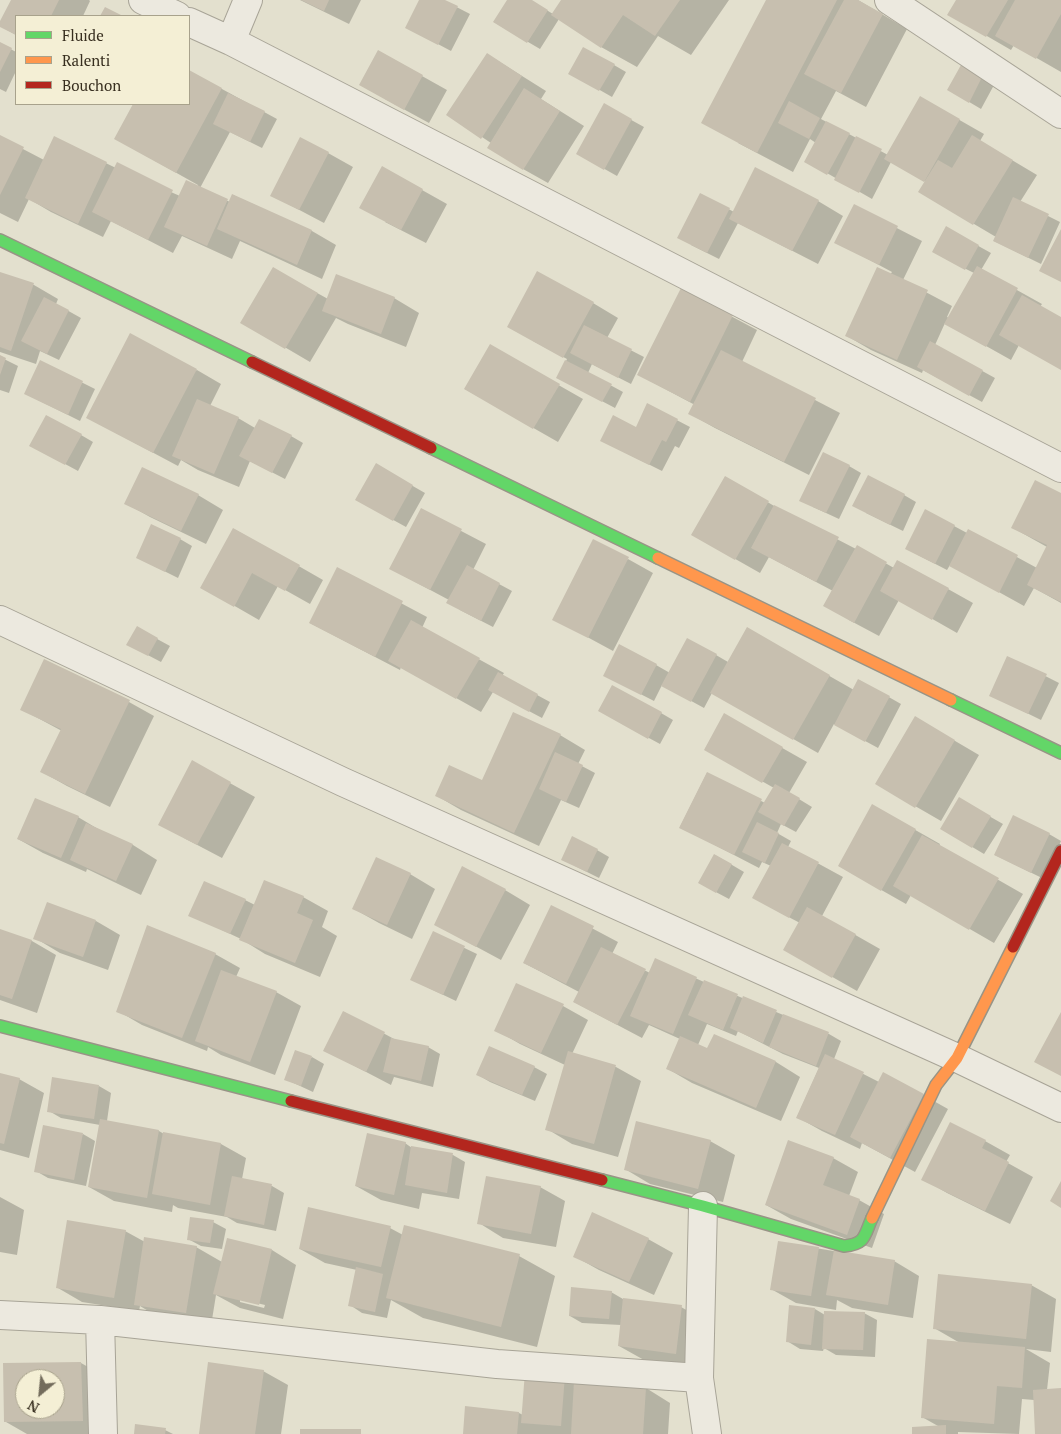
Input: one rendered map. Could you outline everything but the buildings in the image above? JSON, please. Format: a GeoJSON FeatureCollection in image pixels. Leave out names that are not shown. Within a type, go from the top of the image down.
{"type":"FeatureCollection","features":[{"type":"Feature","properties":{"kind":"street"},"geometry":{"type":"LineString","coordinates":[[142,0],[175,15]]}},
{"type":"Feature","properties":{"kind":"street"},"geometry":{"type":"LineString","coordinates":[[231,42],[248,0]]}},
{"type":"Feature","properties":{"kind":"street"},"geometry":{"type":"LineString","coordinates":[[889,0],[1061,114]]}},
{"type":"Feature","properties":{"kind":"street"},"geometry":{"type":"LineString","coordinates":[[190,22],[1061,468]]}},
{"type":"Feature","properties":{"kind":"street"},"geometry":{"type":"LineString","coordinates":[[0,240],[1061,753]]}},
{"type":"Feature","properties":{"kind":"street"},"geometry":{"type":"LineString","coordinates":[[0,620],[352,786],[957,1058],[1061,1108]]}},
{"type":"Feature","properties":{"kind":"street"},"geometry":{"type":"LineString","coordinates":[[0,1026],[702,1206],[844,1246],[855,1245],[861,1242],[936,1085],[957,1058],[1061,851]]}},
{"type":"Feature","properties":{"kind":"street"},"geometry":{"type":"LineString","coordinates":[[702,1206],[699,1378],[707,1434]]}},
{"type":"Feature","properties":{"kind":"street"},"geometry":{"type":"LineString","coordinates":[[0,1315],[100,1320],[498,1364],[699,1378]]}},
{"type":"Feature","properties":{"kind":"street"},"geometry":{"type":"LineString","coordinates":[[100,1320],[103,1434]]}},
{"type":"Feature","properties":{"kind":"traffic: fast"},"geometry":{"type":"LineString","coordinates":[[0,240],[252,362]]}},
{"type":"Feature","properties":{"kind":"traffic: fast"},"geometry":{"type":"LineString","coordinates":[[431,448],[658,558]]}},
{"type":"Feature","properties":{"kind":"traffic: fast"},"geometry":{"type":"LineString","coordinates":[[951,700],[1061,753]]}},
{"type":"Feature","properties":{"kind":"traffic: fast"},"geometry":{"type":"LineString","coordinates":[[0,1026],[291,1101]]}},
{"type":"Feature","properties":{"kind":"traffic: fast"},"geometry":{"type":"LineString","coordinates":[[602,1180],[844,1246],[860,1241],[872,1218]]}},
{"type":"Feature","properties":{"kind":"traffic: slow"},"geometry":{"type":"LineString","coordinates":[[658,558],[951,700]]}},
{"type":"Feature","properties":{"kind":"traffic: slow"},"geometry":{"type":"LineString","coordinates":[[872,1218],[936,1085],[957,1058],[1013,947]]}},
{"type":"Feature","properties":{"kind":"traffic: jam"},"geometry":{"type":"LineString","coordinates":[[252,362],[431,448]]}},
{"type":"Feature","properties":{"kind":"traffic: jam"},"geometry":{"type":"LineString","coordinates":[[1013,947],[1061,851]]}},
{"type":"Feature","properties":{"kind":"traffic: jam"},"geometry":{"type":"LineString","coordinates":[[291,1101],[602,1180]]}}]}
